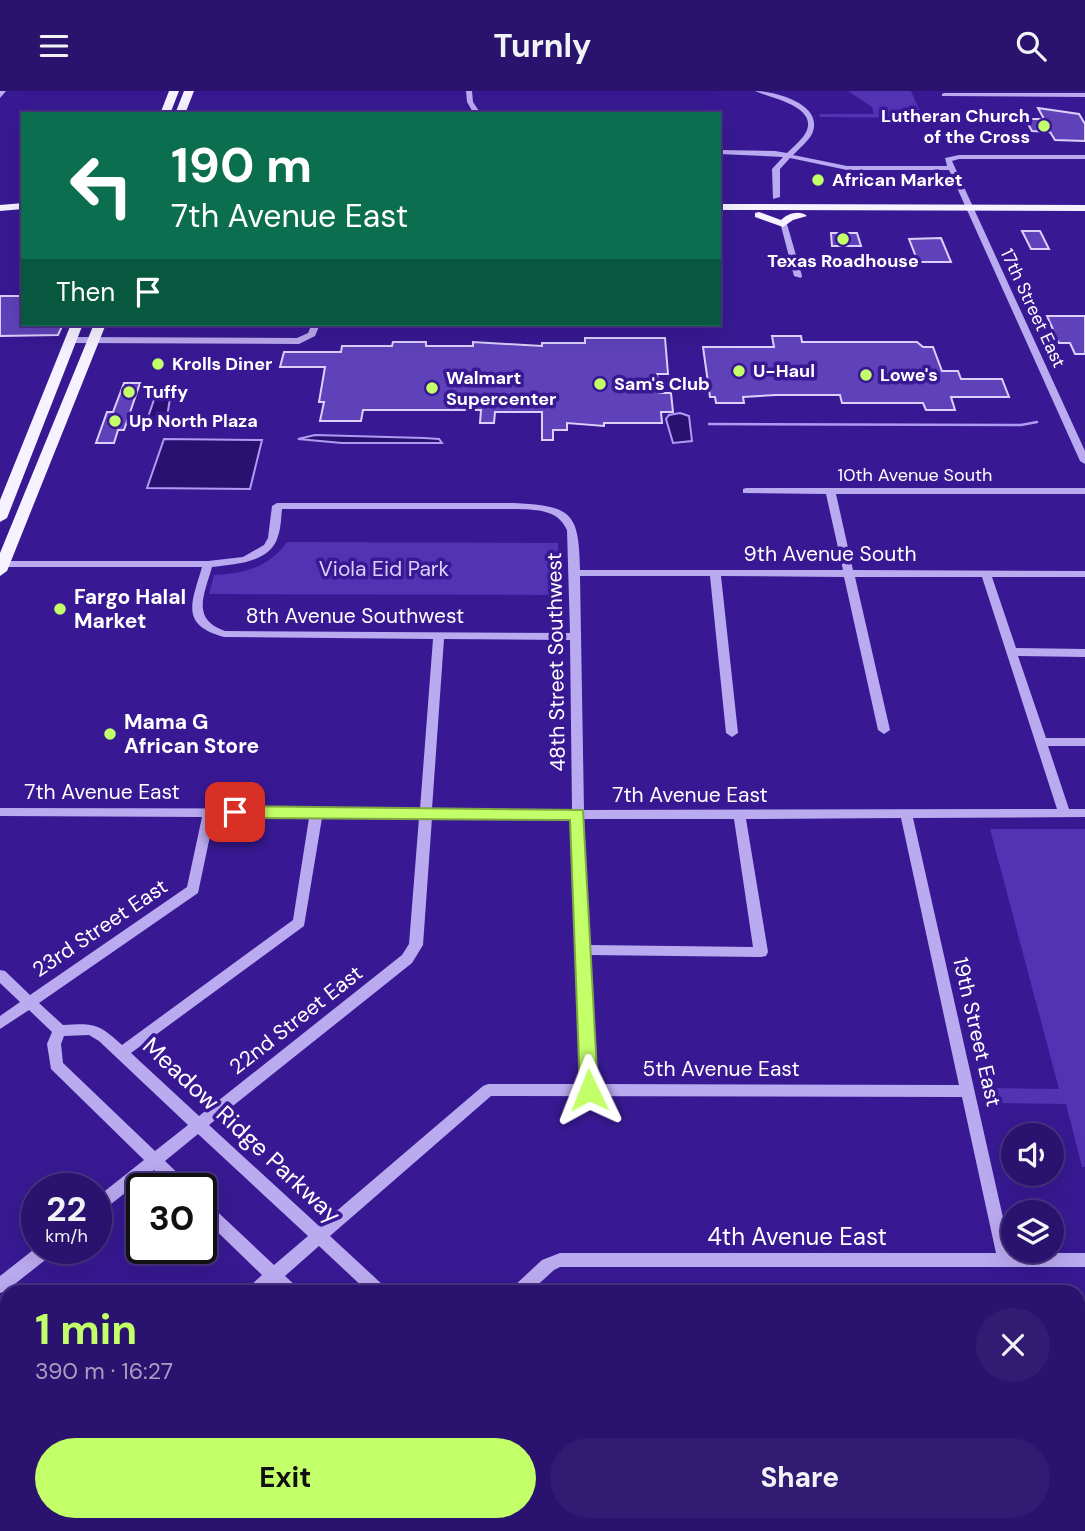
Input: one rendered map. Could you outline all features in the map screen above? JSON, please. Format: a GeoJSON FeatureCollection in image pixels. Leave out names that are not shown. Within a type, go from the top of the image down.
{"type":"FeatureCollection","features":[{"type":"Feature","properties":{"kind":"main road"},"geometry":{"type":"LineString","coordinates":[[166,112],[180,94]]}},
{"type":"Feature","properties":{"kind":"main road"},"geometry":{"type":"LineString","coordinates":[[171,112],[180,94]]}},
{"type":"Feature","properties":{"kind":"main road"},"geometry":{"type":"LineString","coordinates":[[180,94],[180,112]]}},
{"type":"Feature","properties":{"kind":"main road"},"geometry":{"type":"LineString","coordinates":[[759,211],[771,204],[790,217],[1085,208]]}},
{"type":"Feature","properties":{"kind":"main road"},"geometry":{"type":"LineString","coordinates":[[0,207],[21,206]]}},
{"type":"Feature","properties":{"kind":"main road"},"geometry":{"type":"LineString","coordinates":[[721,211],[844,211],[867,207]]}},
{"type":"Feature","properties":{"kind":"main road"},"geometry":{"type":"LineString","coordinates":[[721,211],[867,207],[1085,215]]}},
{"type":"Feature","properties":{"kind":"main road"},"geometry":{"type":"LineString","coordinates":[[0,214],[21,214]]}},
{"type":"Feature","properties":{"kind":"main road"},"geometry":{"type":"LineString","coordinates":[[0,518],[76,326]]}},
{"type":"Feature","properties":{"kind":"main road"},"geometry":{"type":"LineString","coordinates":[[1,567],[99,326]]}},
{"type":"Feature","properties":{"kind":"main road"},"geometry":{"type":"LineString","coordinates":[[52,386],[54,398],[41,436],[44,441],[52,443]]}},
{"type":"Feature","properties":{"kind":"main road"},"geometry":{"type":"LineString","coordinates":[[27,504],[30,481],[42,453],[38,444],[31,442]]}},
{"type":"Feature","properties":{"kind":"street"},"geometry":{"type":"LineString","coordinates":[[0,96],[3,91]]}},
{"type":"Feature","properties":{"kind":"street"},"geometry":{"type":"LineString","coordinates":[[469,91],[470,102],[477,112]]}},
{"type":"Feature","properties":{"kind":"street"},"geometry":{"type":"LineString","coordinates":[[758,91],[782,98],[805,111],[811,123],[808,135],[785,156],[775,175],[780,211],[798,276]]}},
{"type":"Feature","properties":{"kind":"street"},"geometry":{"type":"LineString","coordinates":[[944,95],[1085,95]]}},
{"type":"Feature","properties":{"kind":"street"},"geometry":{"type":"LineString","coordinates":[[721,152],[785,156],[848,168],[950,167],[948,160],[951,158],[1085,157]]}},
{"type":"Feature","properties":{"kind":"street","name":"17th Street East"},"geometry":{"type":"LineString","coordinates":[[950,167],[1085,461]]}},
{"type":"Feature","properties":{"kind":"street"},"geometry":{"type":"LineString","coordinates":[[71,340],[299,341],[312,334],[315,326]]}},
{"type":"Feature","properties":{"kind":"street","name":"10th Avenue South"},"geometry":{"type":"LineString","coordinates":[[746,491],[1085,491]]}},
{"type":"Feature","properties":{"kind":"street"},"geometry":{"type":"LineString","coordinates":[[830,491],[884,730]]}},
{"type":"Feature","properties":{"kind":"street","name":"48th Street Southwest"},"geometry":{"type":"LineString","coordinates":[[208,564],[246,560],[268,547],[273,538],[277,506],[541,507],[562,514],[572,525],[578,814],[589,1090]]}},
{"type":"Feature","properties":{"kind":"street"},"geometry":{"type":"LineString","coordinates":[[1,567],[208,564]]}},
{"type":"Feature","properties":{"kind":"street","name":"8th Avenue Southwest"},"geometry":{"type":"LineString","coordinates":[[208,564],[197,604],[197,616],[199,622],[213,631],[245,635],[575,637]]}},
{"type":"Feature","properties":{"kind":"street","name":"9th Avenue South"},"geometry":{"type":"LineString","coordinates":[[574,573],[1085,574]]}},
{"type":"Feature","properties":{"kind":"street"},"geometry":{"type":"LineString","coordinates":[[715,573],[732,733]]}},
{"type":"Feature","properties":{"kind":"street"},"geometry":{"type":"LineString","coordinates":[[986,574],[1064,812]]}},
{"type":"Feature","properties":{"kind":"street","name":"22nd Street East"},"geometry":{"type":"LineString","coordinates":[[112,1194],[407,959],[415,945],[439,636]]}},
{"type":"Feature","properties":{"kind":"street"},"geometry":{"type":"LineString","coordinates":[[1012,652],[1085,653]]}},
{"type":"Feature","properties":{"kind":"street"},"geometry":{"type":"LineString","coordinates":[[1041,742],[1085,742]]}},
{"type":"Feature","properties":{"kind":"street","name":"7th Avenue East"},"geometry":{"type":"LineString","coordinates":[[0,811],[739,815],[1085,813]]}},
{"type":"Feature","properties":{"kind":"street","name":"23rd Street East"},"geometry":{"type":"LineString","coordinates":[[0,1023],[193,890],[209,812]]}},
{"type":"Feature","properties":{"kind":"street"},"geometry":{"type":"LineString","coordinates":[[122,1052],[299,922],[316,814]]}},
{"type":"Feature","properties":{"kind":"street","name":"19th Street East"},"geometry":{"type":"LineString","coordinates":[[906,814],[1001,1242]]}},
{"type":"Feature","properties":{"kind":"street"},"geometry":{"type":"LineString","coordinates":[[585,950],[761,952],[739,815]]}},
{"type":"Feature","properties":{"kind":"street"},"geometry":{"type":"LineString","coordinates":[[0,975],[61,1031],[54,1044],[56,1065],[167,1173]]}},
{"type":"Feature","properties":{"kind":"street","name":"Meadow Ridge Parkway"},"geometry":{"type":"LineString","coordinates":[[61,1031],[91,1029],[122,1052],[372,1285]]}},
{"type":"Feature","properties":{"kind":"street","name":"5th Avenue East"},"geometry":{"type":"LineString","coordinates":[[263,1285],[488,1090],[968,1091]]}},
{"type":"Feature","properties":{"kind":"street"},"geometry":{"type":"LineString","coordinates":[[217,1221],[284,1285]]}},
{"type":"Feature","properties":{"kind":"street","name":"4th Avenue East"},"geometry":{"type":"LineString","coordinates":[[526,1285],[548,1265],[560,1260],[1001,1260]]}},
{"type":"Feature","properties":{"kind":"street","name":"4th Avenue East"},"geometry":{"type":"LineString","coordinates":[[1064,1260],[1085,1260]]}},
{"type":"Feature","properties":{"kind":"street"},"geometry":{"type":"LineString","coordinates":[[1,1285],[28,1264]]}},
{"type":"Feature","properties":{"kind":"green space"},"geometry":{"type":"Polygon","coordinates":[[[848,91],[911,91],[923,118],[820,117],[819,114],[874,114],[872,107],[848,91]]]}},
{"type":"Feature","properties":{"kind":"green space","name":"Viola Eid Park"},"geometry":{"type":"Polygon","coordinates":[[[287,542],[558,543],[559,595],[209,594],[214,575],[245,571],[264,563],[287,542]]]}},
{"type":"Feature","properties":{"kind":"green space"},"geometry":{"type":"Polygon","coordinates":[[[990,829],[1085,829],[1085,1167],[1082,1167],[1066,1104],[992,1103],[988,1088],[1059,1089],[990,829]]]}},
{"type":"Feature","properties":{"kind":"shaded area"},"geometry":{"type":"Polygon","coordinates":[[[161,389],[171,392],[167,417],[172,423],[153,424],[147,420],[157,391],[161,389]]]}},
{"type":"Feature","properties":{"kind":"shaded area"},"geometry":{"type":"Polygon","coordinates":[[[680,413],[689,416],[692,441],[673,443],[666,419],[669,415],[680,413]]]}},
{"type":"Feature","properties":{"kind":"shaded area"},"geometry":{"type":"Polygon","coordinates":[[[315,435],[424,438],[439,439],[442,443],[342,443],[298,439],[315,435]]]}},
{"type":"Feature","properties":{"kind":"shaded area"},"geometry":{"type":"Polygon","coordinates":[[[164,439],[262,440],[250,489],[147,488],[164,439]]]}},
{"type":"Feature","properties":{"kind":"building","name":"Lutheran Church of the Cross"},"geometry":{"type":"Polygon","coordinates":[[[1038,108],[1079,114],[1085,124],[1085,141],[1055,140],[1050,132],[1032,131],[1025,119],[1044,119],[1038,108]]]}},
{"type":"Feature","properties":{"kind":"building"},"geometry":{"type":"Polygon","coordinates":[[[1022,231],[1040,231],[1049,249],[1031,249],[1022,231]]]}},
{"type":"Feature","properties":{"kind":"building","name":"Texas Roadhouse"},"geometry":{"type":"Polygon","coordinates":[[[831,233],[857,233],[861,246],[832,246],[831,233]]]}},
{"type":"Feature","properties":{"kind":"building"},"geometry":{"type":"Polygon","coordinates":[[[941,238],[951,262],[918,262],[909,239],[941,238]]]}},
{"type":"Feature","properties":{"kind":"building"},"geometry":{"type":"Polygon","coordinates":[[[0,296],[21,296],[21,326],[62,326],[58,335],[0,336],[0,296]]]}},
{"type":"Feature","properties":{"kind":"building"},"geometry":{"type":"Polygon","coordinates":[[[1047,316],[1085,316],[1085,354],[1075,354],[1070,343],[1059,343],[1047,316]]]}},
{"type":"Feature","properties":{"kind":"building","name":"Lowe's"},"geometry":{"type":"Polygon","coordinates":[[[772,336],[801,336],[802,342],[917,342],[923,347],[933,347],[942,371],[958,371],[961,379],[1002,379],[1009,397],[951,397],[955,410],[926,410],[923,403],[842,403],[840,395],[743,397],[744,403],[716,403],[715,397],[710,397],[703,347],[774,347],[772,336]]]}},
{"type":"Feature","properties":{"kind":"building"},"geometry":{"type":"Polygon","coordinates":[[[585,338],[665,338],[668,374],[657,374],[659,393],[671,393],[673,412],[661,412],[662,423],[604,423],[604,426],[567,423],[567,430],[553,430],[553,440],[542,440],[542,412],[495,412],[494,423],[480,423],[481,410],[363,410],[361,421],[320,421],[324,402],[319,402],[325,367],[280,367],[284,352],[341,352],[342,346],[392,346],[393,342],[426,342],[426,346],[473,346],[473,342],[542,346],[542,343],[585,343],[585,338]]]}},
{"type":"Feature","properties":{"kind":"building"},"geometry":{"type":"Polygon","coordinates":[[[124,383],[140,383],[124,430],[118,430],[114,443],[96,443],[107,412],[113,412],[124,383]]]}},
{"type":"Feature","properties":{"kind":"waterway"},"geometry":{"type":"LineString","coordinates":[[709,424],[1021,425],[1037,422]]}},
{"type":"Feature","properties":{"kind":"place","name":"Lutheran Church of the Cross"},"geometry":{"type":"Point","coordinates":[1044,126]}},
{"type":"Feature","properties":{"kind":"place","name":"African Market"},"geometry":{"type":"Point","coordinates":[818,180]}},
{"type":"Feature","properties":{"kind":"place","name":"Texas Roadhouse"},"geometry":{"type":"Point","coordinates":[843,239]}},
{"type":"Feature","properties":{"kind":"place","name":"Krolls Diner"},"geometry":{"type":"Point","coordinates":[158,364]}},
{"type":"Feature","properties":{"kind":"place","name":"U-Haul"},"geometry":{"type":"Point","coordinates":[739,371]}},
{"type":"Feature","properties":{"kind":"place","name":"Lowe's"},"geometry":{"type":"Point","coordinates":[866,375]}},
{"type":"Feature","properties":{"kind":"place","name":"Sam's Club"},"geometry":{"type":"Point","coordinates":[600,384]}},
{"type":"Feature","properties":{"kind":"place","name":"Walmart Supercenter"},"geometry":{"type":"Point","coordinates":[432,388]}},
{"type":"Feature","properties":{"kind":"place","name":"Tuffy"},"geometry":{"type":"Point","coordinates":[129,392]}},
{"type":"Feature","properties":{"kind":"place","name":"Up North Plaza"},"geometry":{"type":"Point","coordinates":[115,421]}},
{"type":"Feature","properties":{"kind":"place","name":"Fargo Halal Market"},"geometry":{"type":"Point","coordinates":[60,609]}},
{"type":"Feature","properties":{"kind":"place","name":"Mama G African Store"},"geometry":{"type":"Point","coordinates":[110,734]}},
{"type":"Feature","properties":{"kind":"route"},"geometry":{"type":"LineString","coordinates":[[235,812],[578,814],[589,1090]]}}]}
